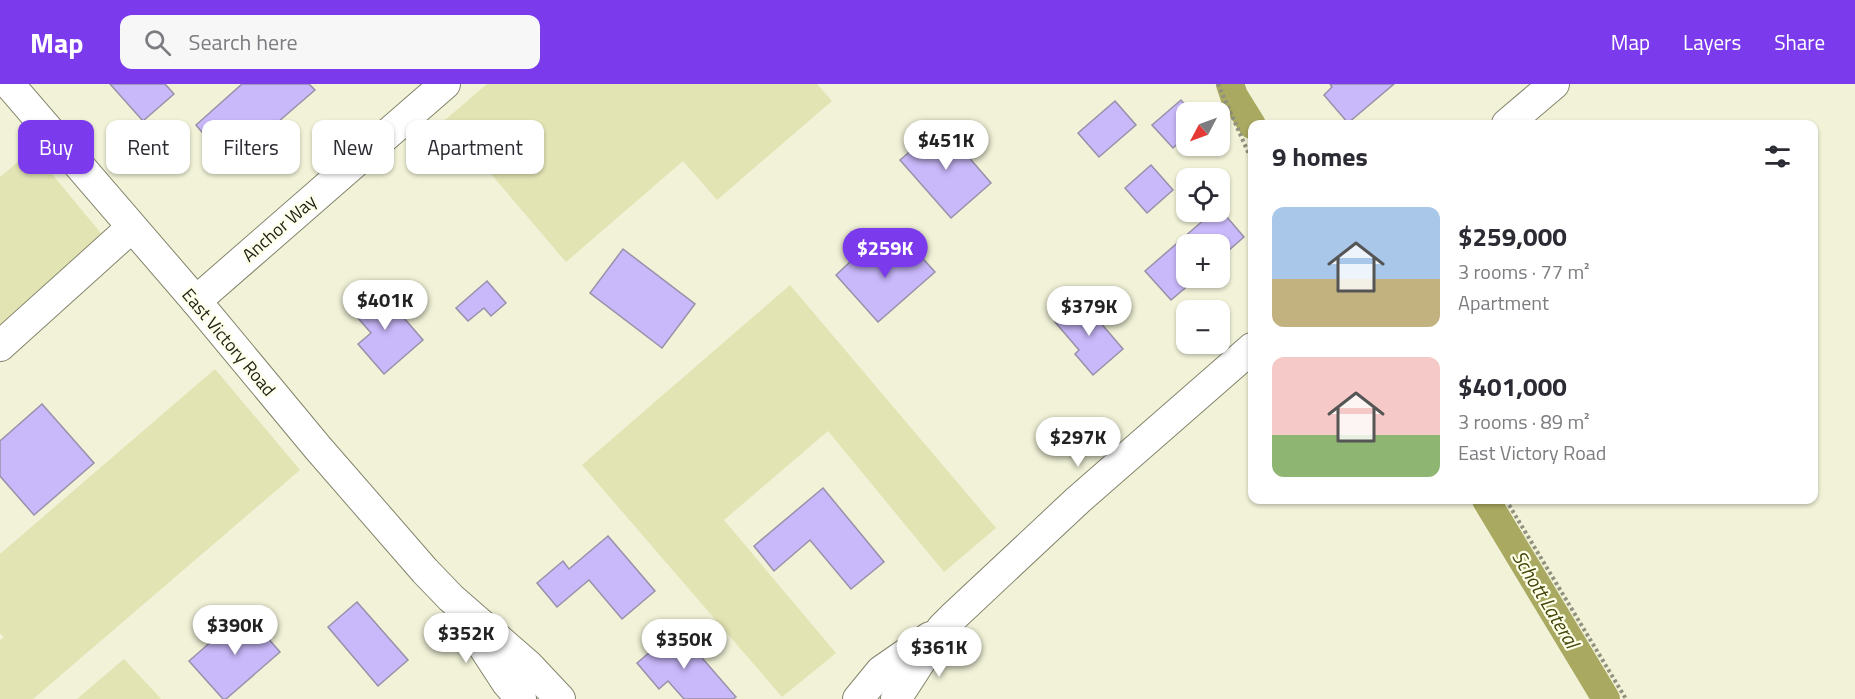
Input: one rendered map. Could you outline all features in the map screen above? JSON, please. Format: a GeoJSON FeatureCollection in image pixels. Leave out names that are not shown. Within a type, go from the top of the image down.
{"type":"FeatureCollection","features":[{"type":"Feature","properties":{"kind":"street","name":"East Victory Road"},"geometry":{"type":"LineString","coordinates":[[9,84],[196,301],[318,448],[452,598],[528,665],[560,699]]}},
{"type":"Feature","properties":{"kind":"street","name":"Anchor Way"},"geometry":{"type":"LineString","coordinates":[[196,301],[445,84]]}},
{"type":"Feature","properties":{"kind":"street"},"geometry":{"type":"LineString","coordinates":[[1512,120],[1554,84]]}},
{"type":"Feature","properties":{"kind":"street"},"geometry":{"type":"LineString","coordinates":[[0,346],[131,228]]}},
{"type":"Feature","properties":{"kind":"street"},"geometry":{"type":"LineString","coordinates":[[858,699],[881,671],[942,628],[1078,500],[1248,351]]}},
{"type":"Feature","properties":{"kind":"street","name":"East Victory Road"},"geometry":{"type":"LineString","coordinates":[[452,598],[507,683],[521,699]]}},
{"type":"Feature","properties":{"kind":"street"},"geometry":{"type":"LineString","coordinates":[[896,699],[942,628]]}},
{"type":"Feature","properties":{"kind":"path"},"geometry":{"type":"LineString","coordinates":[[1218,84],[1248,152]]}},
{"type":"Feature","properties":{"kind":"path"},"geometry":{"type":"LineString","coordinates":[[1508,504],[1626,699]]}},
{"type":"Feature","properties":{"kind":"green space"},"geometry":{"type":"Polygon","coordinates":[[[487,84],[817,84],[832,101],[717,200],[683,161],[566,262],[491,174],[544,174],[544,120],[445,120],[487,84]]]}},
{"type":"Feature","properties":{"kind":"green space"},"geometry":{"type":"Polygon","coordinates":[[[18,162],[18,174],[52,174],[114,249],[0,348],[0,177],[18,162]]]}},
{"type":"Feature","properties":{"kind":"green space"},"geometry":{"type":"Polygon","coordinates":[[[790,285],[996,528],[944,572],[828,431],[724,520],[836,653],[782,697],[582,465],[790,285]]]}},
{"type":"Feature","properties":{"kind":"green space"},"geometry":{"type":"Polygon","coordinates":[[[215,369],[300,470],[33,699],[0,699],[0,640],[4,637],[0,633],[0,554],[215,369]]]}},
{"type":"Feature","properties":{"kind":"green space"},"geometry":{"type":"Polygon","coordinates":[[[124,659],[161,699],[77,699],[124,659]]]}},
{"type":"Feature","properties":{"kind":"building"},"geometry":{"type":"Polygon","coordinates":[[[110,84],[165,84],[174,94],[142,120],[110,84]]]}},
{"type":"Feature","properties":{"kind":"building"},"geometry":{"type":"Polygon","coordinates":[[[242,84],[309,84],[315,90],[280,120],[202,120],[202,132],[196,125],[242,84]]]}},
{"type":"Feature","properties":{"kind":"building"},"geometry":{"type":"Polygon","coordinates":[[[1330,84],[1394,84],[1352,120],[1345,120],[1324,95],[1332,87],[1330,84]]]}},
{"type":"Feature","properties":{"kind":"building"},"geometry":{"type":"Polygon","coordinates":[[[1115,101],[1136,125],[1099,157],[1078,133],[1115,101]]]}},
{"type":"Feature","properties":{"kind":"building"},"geometry":{"type":"Polygon","coordinates":[[[1176,104],[1176,145],[1173,148],[1152,125],[1176,104]]]}},
{"type":"Feature","properties":{"kind":"building"},"geometry":{"type":"Polygon","coordinates":[[[941,125],[991,183],[951,218],[900,160],[941,125]]]}},
{"type":"Feature","properties":{"kind":"building"},"geometry":{"type":"Polygon","coordinates":[[[1151,165],[1173,190],[1147,213],[1125,188],[1151,165]]]}},
{"type":"Feature","properties":{"kind":"building"},"geometry":{"type":"Polygon","coordinates":[[[1230,221],[1244,237],[1230,249],[1230,234],[1188,234],[1201,222],[1230,221]]]}},
{"type":"Feature","properties":{"kind":"building"},"geometry":{"type":"Polygon","coordinates":[[[906,240],[935,272],[878,322],[836,275],[863,250],[877,265],[906,240]]]}},
{"type":"Feature","properties":{"kind":"building"},"geometry":{"type":"Polygon","coordinates":[[[1176,244],[1176,288],[1185,288],[1171,300],[1145,271],[1176,244]]]}},
{"type":"Feature","properties":{"kind":"building"},"geometry":{"type":"Polygon","coordinates":[[[623,249],[695,304],[662,348],[590,293],[623,249]]]}},
{"type":"Feature","properties":{"kind":"building"},"geometry":{"type":"Polygon","coordinates":[[[487,281],[506,303],[491,316],[484,308],[468,321],[456,308],[487,281]]]}},
{"type":"Feature","properties":{"kind":"building"},"geometry":{"type":"Polygon","coordinates":[[[377,287],[423,340],[384,374],[358,344],[371,333],[351,310],[377,287]]]}},
{"type":"Feature","properties":{"kind":"building"},"geometry":{"type":"Polygon","coordinates":[[[1081,300],[1123,349],[1093,375],[1075,354],[1079,350],[1055,322],[1081,300]]]}},
{"type":"Feature","properties":{"kind":"building"},"geometry":{"type":"Polygon","coordinates":[[[42,404],[94,463],[34,515],[0,476],[0,441],[42,404]]]}},
{"type":"Feature","properties":{"kind":"building"},"geometry":{"type":"Polygon","coordinates":[[[823,488],[884,562],[851,589],[810,540],[774,571],[754,546],[823,488]]]}},
{"type":"Feature","properties":{"kind":"building"},"geometry":{"type":"Polygon","coordinates":[[[608,536],[655,591],[622,619],[589,580],[557,607],[537,583],[563,561],[569,569],[608,536]]]}},
{"type":"Feature","properties":{"kind":"building"},"geometry":{"type":"Polygon","coordinates":[[[357,602],[408,660],[378,686],[328,627],[357,602]]]}},
{"type":"Feature","properties":{"kind":"building"},"geometry":{"type":"Polygon","coordinates":[[[245,612],[280,652],[226,699],[223,699],[189,661],[245,612]]]}},
{"type":"Feature","properties":{"kind":"building"},"geometry":{"type":"Polygon","coordinates":[[[677,629],[736,697],[733,699],[684,699],[668,681],[659,689],[637,663],[677,629]]]}},
{"type":"Feature","properties":{"kind":"waterway","name":"Schott Lateral"},"geometry":{"type":"LineString","coordinates":[[1230,84],[1234,96],[1249,120]]}},
{"type":"Feature","properties":{"kind":"waterway","name":"Schott Lateral"},"geometry":{"type":"LineString","coordinates":[[1488,504],[1606,699]]}}]}
